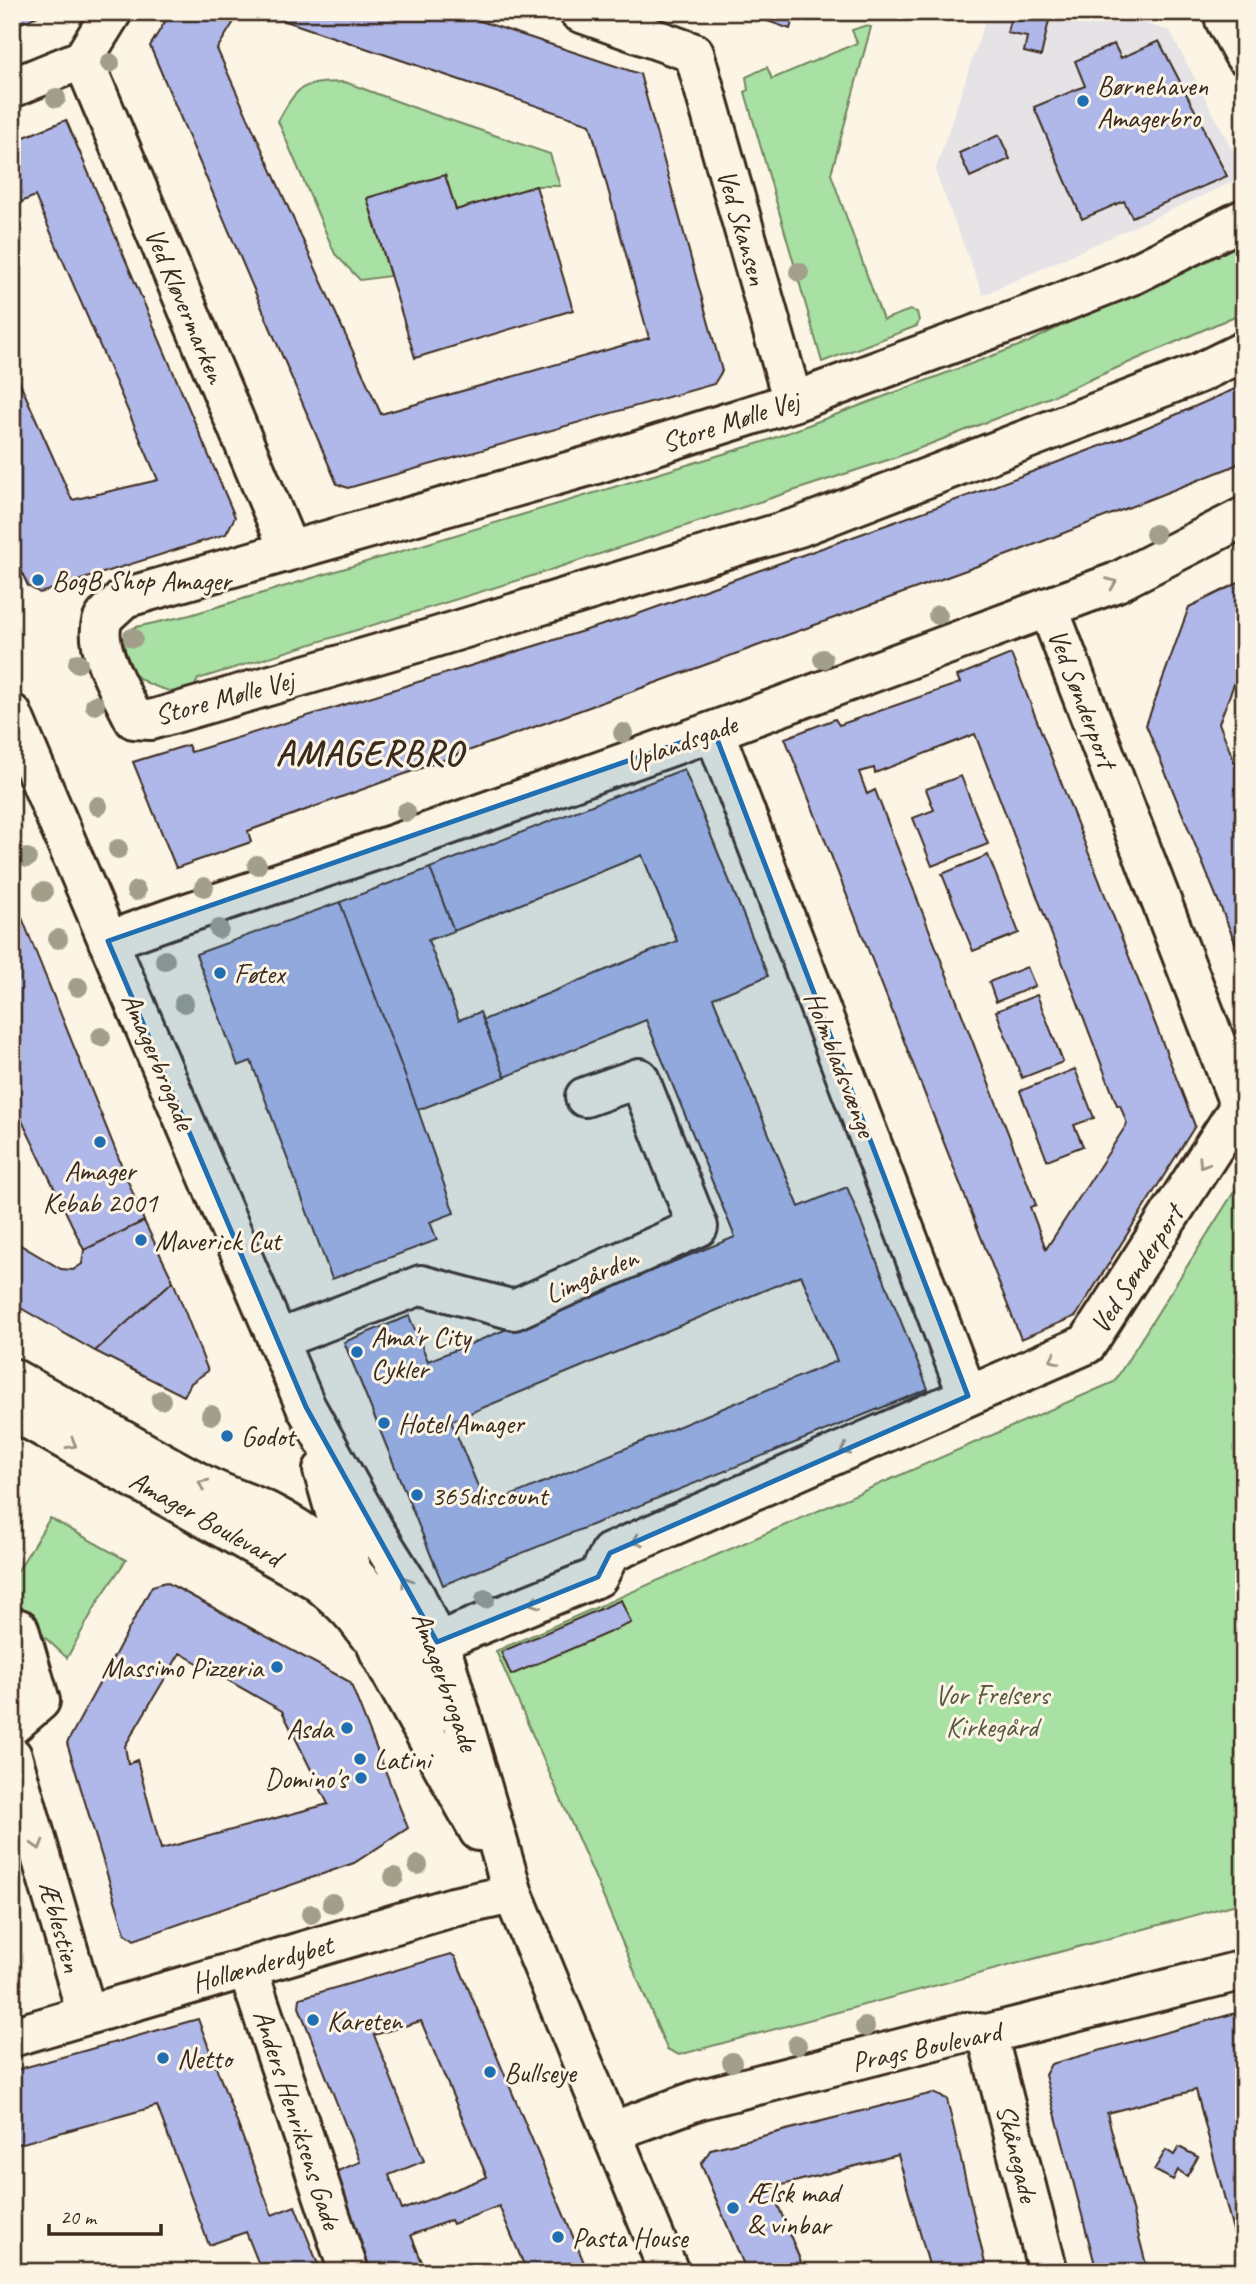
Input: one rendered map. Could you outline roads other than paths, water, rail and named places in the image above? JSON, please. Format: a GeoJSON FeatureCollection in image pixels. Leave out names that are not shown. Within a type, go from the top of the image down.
{"type":"FeatureCollection","features":[{"type":"Feature","properties":{"kind":"street"},"geometry":{"type":"LineString","coordinates":[[12,88],[83,59],[112,12]]}},
{"type":"Feature","properties":{"kind":"street","name":"Ved Skansen"},"geometry":{"type":"LineString","coordinates":[[579,12],[694,53],[793,402]]}},
{"type":"Feature","properties":{"kind":"street"},"geometry":{"type":"LineString","coordinates":[[1225,20],[1244,55]]}},
{"type":"Feature","properties":{"kind":"street","name":"Ved Kløvermarken"},"geometry":{"type":"LineString","coordinates":[[83,59],[289,550]]}},
{"type":"Feature","properties":{"kind":"street","name":"Store Mølle Vej"},"geometry":{"type":"LineString","coordinates":[[1244,219],[1122,279],[1048,309],[793,402],[596,464],[124,598],[103,619],[100,639],[112,674],[134,719],[151,720],[451,633],[799,527],[1199,373],[1244,351]]}},
{"type":"Feature","properties":{"kind":"street","name":"Uplandsgade"},"geometry":{"type":"LineString","coordinates":[[108,941],[395,844],[714,731],[1117,582],[1244,517]]}},
{"type":"Feature","properties":{"kind":"street","name":"Ved Sønderport"},"geometry":{"type":"LineString","coordinates":[[437,1642],[598,1577],[610,1553],[1087,1344],[1240,1105],[1048,607]]}},
{"type":"Feature","properties":{"kind":"street","name":"Amagerbrogade"},"geometry":{"type":"LineString","coordinates":[[12,714],[306,1407],[374,1530],[415,1597],[437,1642],[446,1664],[513,1894],[669,2272]]}},
{"type":"Feature","properties":{"kind":"street","name":"Holmbladsvænge"},"geometry":{"type":"LineString","coordinates":[[714,731],[968,1396]]}},
{"type":"Feature","properties":{"kind":"street","name":"Limgården"},"geometry":{"type":"LineString","coordinates":[[277,1340],[421,1285],[514,1310],[698,1227],[639,1078],[585,1097]]}},
{"type":"Feature","properties":{"kind":"street","name":"Amager Boulevard"},"geometry":{"type":"LineString","coordinates":[[12,1378],[201,1484],[266,1511],[301,1531],[352,1572],[376,1599],[401,1635],[420,1671],[513,1894]]}},
{"type":"Feature","properties":{"kind":"street","name":"Amagerbrogade"},"geometry":{"type":"LineString","coordinates":[[306,1407],[352,1572],[379,1651],[513,1894]]}},
{"type":"Feature","properties":{"kind":"street","name":"Amager Boulevard"},"geometry":{"type":"LineString","coordinates":[[12,1410],[316,1580],[341,1600],[359,1620],[379,1651]]}},
{"type":"Feature","properties":{"kind":"street"},"geometry":{"type":"LineString","coordinates":[[12,1627],[19,1629],[40,1701],[12,1725]]}},
{"type":"Feature","properties":{"kind":"street","name":"Æblestien"},"geometry":{"type":"LineString","coordinates":[[12,1756],[87,2015]]}},
{"type":"Feature","properties":{"kind":"street","name":"Hollænderdybet"},"geometry":{"type":"LineString","coordinates":[[12,2037],[453,1907],[513,1894]]}},
{"type":"Feature","properties":{"kind":"street","name":"Anders Henriksens Gade"},"geometry":{"type":"LineString","coordinates":[[247,1967],[349,2272]]}},
{"type":"Feature","properties":{"kind":"street","name":"Prags Boulevard"},"geometry":{"type":"LineString","coordinates":[[611,2132],[698,2100],[725,2093],[966,2032],[988,2034],[1244,1970]]}},
{"type":"Feature","properties":{"kind":"street","name":"Skånegade"},"geometry":{"type":"LineString","coordinates":[[988,2034],[1048,2272]]}},
{"type":"Feature","properties":{"kind":"place","name":"Børnehaven Amagerbro"},"geometry":{"type":"Point","coordinates":[1083,101]}},
{"type":"Feature","properties":{"kind":"place","name":"BogB Shop Amager"},"geometry":{"type":"Point","coordinates":[38,580]}},
{"type":"Feature","properties":{"kind":"place","name":"Føtex"},"geometry":{"type":"Point","coordinates":[220,973]}},
{"type":"Feature","properties":{"kind":"place","name":"Amager Kebab 2001"},"geometry":{"type":"Point","coordinates":[100,1142]}},
{"type":"Feature","properties":{"kind":"place","name":"Maverick Cut"},"geometry":{"type":"Point","coordinates":[141,1240]}},
{"type":"Feature","properties":{"kind":"place","name":"Ama'r City Cykler"},"geometry":{"type":"Point","coordinates":[357,1352]}},
{"type":"Feature","properties":{"kind":"place","name":"Hotel Amager"},"geometry":{"type":"Point","coordinates":[384,1423]}},
{"type":"Feature","properties":{"kind":"place","name":"Godot"},"geometry":{"type":"Point","coordinates":[227,1436]}},
{"type":"Feature","properties":{"kind":"place","name":"365discount"},"geometry":{"type":"Point","coordinates":[417,1495]}},
{"type":"Feature","properties":{"kind":"place","name":"Massimo Pizzeria"},"geometry":{"type":"Point","coordinates":[277,1667]}},
{"type":"Feature","properties":{"kind":"place","name":"Asda"},"geometry":{"type":"Point","coordinates":[347,1728]}},
{"type":"Feature","properties":{"kind":"place","name":"Latini"},"geometry":{"type":"Point","coordinates":[360,1759]}},
{"type":"Feature","properties":{"kind":"place","name":"Domino's"},"geometry":{"type":"Point","coordinates":[361,1778]}},
{"type":"Feature","properties":{"kind":"place","name":"Kareten"},"geometry":{"type":"Point","coordinates":[313,2020]}},
{"type":"Feature","properties":{"kind":"place","name":"Netto"},"geometry":{"type":"Point","coordinates":[163,2058]}},
{"type":"Feature","properties":{"kind":"place","name":"Bullseye"},"geometry":{"type":"Point","coordinates":[490,2072]}},
{"type":"Feature","properties":{"kind":"place","name":"Ælsk mad & vinbar"},"geometry":{"type":"Point","coordinates":[733,2208]}},
{"type":"Feature","properties":{"kind":"place","name":"Pasta House"},"geometry":{"type":"Point","coordinates":[558,2237]}},
{"type":"Feature","properties":{"kind":"district","name":"AMAGERBRO"},"geometry":{"type":"Point","coordinates":[370,753]}},
{"type":"Feature","properties":{"kind":"park label","name":"Vor Frelsers Kirkegård"},"geometry":{"type":"Point","coordinates":[992,1710]}}]}
